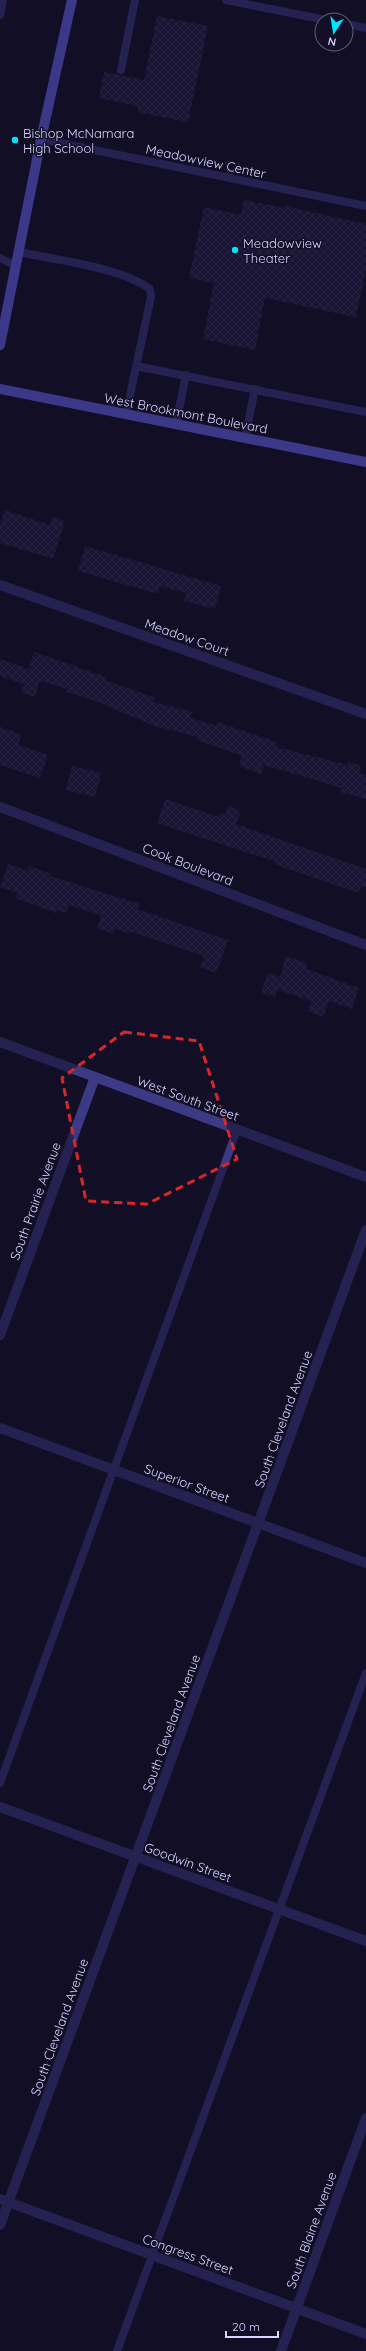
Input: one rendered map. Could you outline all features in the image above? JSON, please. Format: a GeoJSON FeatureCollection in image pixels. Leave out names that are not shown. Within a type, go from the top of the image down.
{"type":"FeatureCollection","features":[{"type":"Feature","properties":{"kind":"main road"},"geometry":{"type":"LineString","coordinates":[[0,345],[41,139],[72,0]]}},
{"type":"Feature","properties":{"kind":"main road","name":"West Brookmont Boulevard"},"geometry":{"type":"LineString","coordinates":[[0,389],[366,462]]}},
{"type":"Feature","properties":{"kind":"street","name":"Meadow Court"},"geometry":{"type":"LineString","coordinates":[[0,585],[366,714]]}},
{"type":"Feature","properties":{"kind":"street","name":"Cook Boulevard"},"geometry":{"type":"LineString","coordinates":[[0,807],[366,945]]}},
{"type":"Feature","properties":{"kind":"street","name":"West South Street"},"geometry":{"type":"LineString","coordinates":[[0,1042],[366,1177]]}},
{"type":"Feature","properties":{"kind":"street","name":"South Prairie Avenue"},"geometry":{"type":"LineString","coordinates":[[0,1334],[95,1077]]}},
{"type":"Feature","properties":{"kind":"street","name":"South Cleveland Avenue"},"geometry":{"type":"LineString","coordinates":[[0,2225],[4,2201],[135,1857],[366,1230]]}},
{"type":"Feature","properties":{"kind":"street","name":"Superior Street"},"geometry":{"type":"LineString","coordinates":[[0,1428],[366,1563]]}},
{"type":"Feature","properties":{"kind":"street","name":"Goodwin Street"},"geometry":{"type":"LineString","coordinates":[[0,1807],[366,1941]]}},
{"type":"Feature","properties":{"kind":"street","name":"South Blaine Avenue"},"geometry":{"type":"LineString","coordinates":[[281,2351],[366,2118]]}},
{"type":"Feature","properties":{"kind":"street","name":"Congress Street"},"geometry":{"type":"LineString","coordinates":[[4,2201],[366,2334]]}},
{"type":"Feature","properties":{"kind":"lane"},"geometry":{"type":"LineString","coordinates":[[0,15],[3,0]]}},
{"type":"Feature","properties":{"kind":"lane"},"geometry":{"type":"LineString","coordinates":[[121,70],[135,0]]}},
{"type":"Feature","properties":{"kind":"lane"},"geometry":{"type":"LineString","coordinates":[[226,0],[314,18]]}},
{"type":"Feature","properties":{"kind":"lane"},"geometry":{"type":"LineString","coordinates":[[354,26],[366,28]]}},
{"type":"Feature","properties":{"kind":"lane","name":"Meadowview Center"},"geometry":{"type":"LineString","coordinates":[[41,139],[366,206]]}},
{"type":"Feature","properties":{"kind":"lane"},"geometry":{"type":"LineString","coordinates":[[19,252],[99,269],[142,284],[150,289],[151,297],[126,414]]}},
{"type":"Feature","properties":{"kind":"lane"},"geometry":{"type":"LineString","coordinates":[[0,258],[16,266]]}},
{"type":"Feature","properties":{"kind":"lane"},"geometry":{"type":"LineString","coordinates":[[136,366],[366,412]]}},
{"type":"Feature","properties":{"kind":"lane"},"geometry":{"type":"LineString","coordinates":[[176,424],[186,376]]}},
{"type":"Feature","properties":{"kind":"lane"},"geometry":{"type":"LineString","coordinates":[[245,438],[255,389]]}},
{"type":"Feature","properties":{"kind":"lane"},"geometry":{"type":"LineString","coordinates":[[0,1783],[237,1130]]}},
{"type":"Feature","properties":{"kind":"lane"},"geometry":{"type":"LineString","coordinates":[[117,2351],[366,1673]]}},
{"type":"Feature","properties":{"kind":"highlighted area"},"geometry":{"type":"Polygon","coordinates":[[[124,1032],[199,1041],[237,1159],[147,1204],[86,1201],[62,1078],[124,1032]]]}},
{"type":"Feature","properties":{"kind":"building"},"geometry":{"type":"Polygon","coordinates":[[[157,16],[208,26],[188,122],[137,112],[138,106],[99,98],[104,72],[144,80],[157,16]]]}},
{"type":"Feature","properties":{"kind":"building"},"geometry":{"type":"Polygon","coordinates":[[[244,200],[284,208],[284,206],[366,224],[366,270],[356,317],[265,298],[255,350],[203,339],[214,283],[189,278],[204,207],[241,215],[244,200]]]}},
{"type":"Feature","properties":{"kind":"building"},"geometry":{"type":"Polygon","coordinates":[[[5,510],[50,525],[53,517],[65,521],[53,559],[0,543],[0,525],[5,510]]]}},
{"type":"Feature","properties":{"kind":"building"},"geometry":{"type":"Polygon","coordinates":[[[85,546],[221,586],[215,609],[184,601],[186,593],[160,586],[158,594],[78,571],[85,546]]]}},
{"type":"Feature","properties":{"kind":"building"},"geometry":{"type":"Polygon","coordinates":[[[34,652],[106,677],[105,680],[155,698],[153,702],[192,712],[190,718],[216,726],[217,722],[277,742],[276,747],[348,765],[349,762],[361,765],[359,773],[366,775],[366,799],[340,792],[342,788],[264,765],[261,774],[239,766],[242,756],[197,740],[198,737],[155,726],[106,706],[107,705],[67,692],[67,689],[40,681],[35,697],[21,693],[24,684],[0,676],[0,659],[29,669],[34,652]]]}},
{"type":"Feature","properties":{"kind":"building"},"geometry":{"type":"Polygon","coordinates":[[[0,727],[21,734],[18,745],[48,755],[40,778],[0,765],[0,727]]]}},
{"type":"Feature","properties":{"kind":"building"},"geometry":{"type":"Polygon","coordinates":[[[72,766],[101,773],[95,797],[66,790],[72,766]]]}},
{"type":"Feature","properties":{"kind":"building"},"geometry":{"type":"Polygon","coordinates":[[[165,799],[218,817],[219,813],[225,815],[228,806],[241,811],[236,824],[366,869],[366,888],[361,886],[359,893],[274,864],[274,861],[157,823],[165,799]]]}},
{"type":"Feature","properties":{"kind":"building"},"geometry":{"type":"Polygon","coordinates":[[[8,864],[28,871],[29,866],[51,874],[50,876],[140,904],[138,909],[228,940],[216,973],[200,967],[204,956],[131,932],[130,934],[115,929],[114,934],[97,928],[101,915],[69,905],[66,913],[57,910],[56,913],[16,898],[18,893],[0,887],[8,864]]]}},
{"type":"Feature","properties":{"kind":"building"},"geometry":{"type":"Polygon","coordinates":[[[286,956],[307,963],[306,968],[317,973],[359,988],[352,1009],[329,1001],[323,1017],[308,1011],[311,1001],[278,990],[275,997],[261,993],[267,973],[280,977],[286,956]]]}},
{"type":"Feature","properties":{"kind":"place","name":"Bishop McNamara High School"},"geometry":{"type":"Point","coordinates":[15,140]}},
{"type":"Feature","properties":{"kind":"place","name":"Meadowview Theater"},"geometry":{"type":"Point","coordinates":[235,250]}}]}
